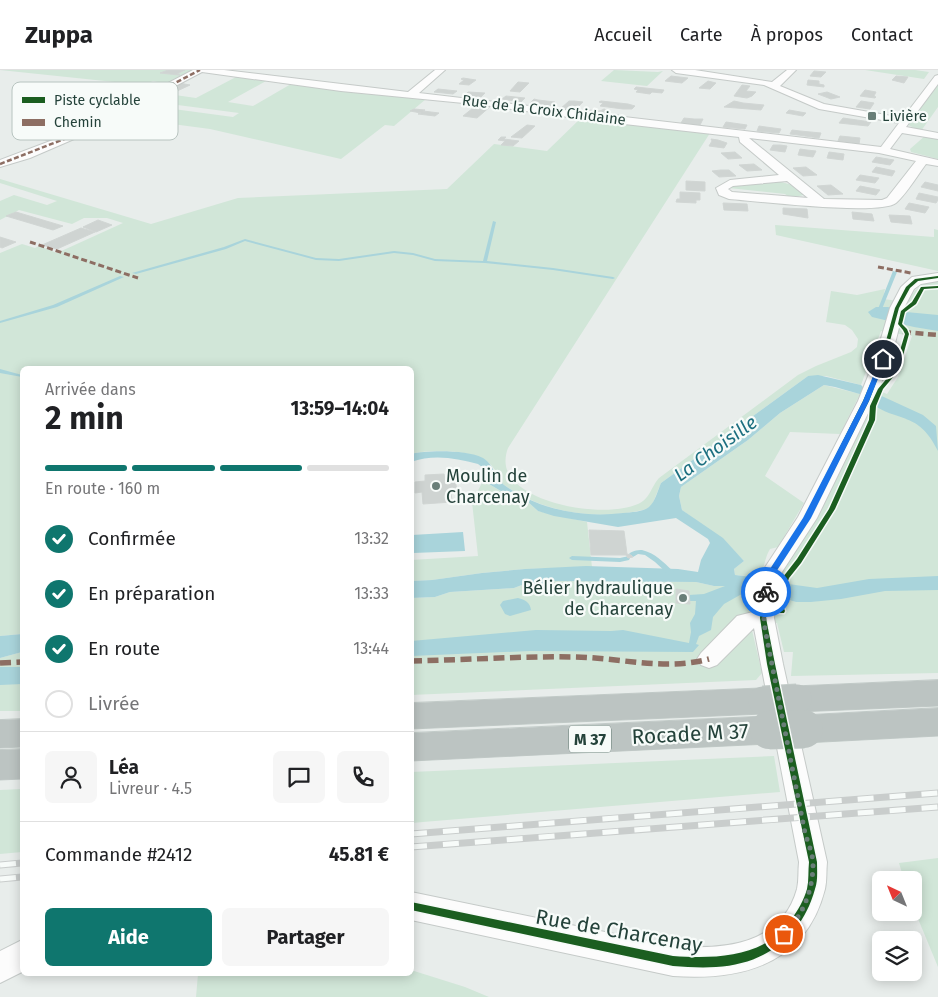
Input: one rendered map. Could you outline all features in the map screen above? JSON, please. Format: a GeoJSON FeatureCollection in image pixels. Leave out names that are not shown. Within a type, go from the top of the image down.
{"type":"FeatureCollection","features":[{"type":"Feature","properties":{"kind":"highway","name":"Rocade M 37"},"geometry":{"type":"LineString","coordinates":[[414,746],[800,714],[938,693]]}},
{"type":"Feature","properties":{"kind":"highway","name":"Rocade M 37"},"geometry":{"type":"LineString","coordinates":[[800,714],[938,722]]}},
{"type":"Feature","properties":{"kind":"highway","name":"Rocade M 37"},"geometry":{"type":"LineString","coordinates":[[414,716],[766,716]]}},
{"type":"Feature","properties":{"kind":"highway"},"geometry":{"type":"LineString","coordinates":[[0,734],[20,733]]}},
{"type":"Feature","properties":{"kind":"highway"},"geometry":{"type":"LineString","coordinates":[[0,765],[20,764]]}},
{"type":"Feature","properties":{"kind":"street","name":"Rue de la Croix Chidaine"},"geometry":{"type":"LineString","coordinates":[[178,82],[202,70],[884,150],[938,163]]}},
{"type":"Feature","properties":{"kind":"street"},"geometry":{"type":"LineString","coordinates":[[410,95],[441,70]]}},
{"type":"Feature","properties":{"kind":"street"},"geometry":{"type":"LineString","coordinates":[[676,70],[750,79],[774,85],[798,98],[822,107],[902,125],[938,136]]}},
{"type":"Feature","properties":{"kind":"street"},"geometry":{"type":"LineString","coordinates":[[750,79],[760,70]]}},
{"type":"Feature","properties":{"kind":"street"},"geometry":{"type":"LineString","coordinates":[[774,85],[780,82],[792,70]]}},
{"type":"Feature","properties":{"kind":"street"},"geometry":{"type":"LineString","coordinates":[[302,83],[319,74]]}},
{"type":"Feature","properties":{"kind":"street"},"geometry":{"type":"LineString","coordinates":[[884,150],[938,78]]}},
{"type":"Feature","properties":{"kind":"street"},"geometry":{"type":"LineString","coordinates":[[744,135],[744,140],[821,203]]}},
{"type":"Feature","properties":{"kind":"street","name":"Rue de la Croix Chidaine"},"geometry":{"type":"LineString","coordinates":[[0,164],[32,155],[65,140]]}},
{"type":"Feature","properties":{"kind":"street"},"geometry":{"type":"LineString","coordinates":[[789,177],[730,182],[722,188],[723,192],[729,195],[821,203],[884,204],[891,201],[923,160]]}},
{"type":"Feature","properties":{"kind":"street"},"geometry":{"type":"LineString","coordinates":[[709,659],[766,597],[869,393],[897,308],[912,282],[927,277],[938,277]]}},
{"type":"Feature","properties":{"kind":"street","name":"Rue de Charcenay"},"geometry":{"type":"LineString","coordinates":[[414,907],[673,961],[699,964],[723,963],[743,959],[759,953],[776,942],[791,927],[803,908],[811,887],[813,862],[805,833],[766,597]]}},
{"type":"Feature","properties":{"kind":"street"},"geometry":{"type":"LineString","coordinates":[[0,968],[20,956]]}},
{"type":"Feature","properties":{"kind":"green space"},"geometry":{"type":"Polygon","coordinates":[[[0,70],[168,70],[161,73],[179,75],[177,74],[184,71],[182,70],[193,70],[173,82],[114,82],[0,70]]]}},
{"type":"Feature","properties":{"kind":"green space"},"geometry":{"type":"Polygon","coordinates":[[[614,70],[663,71],[647,86],[601,81],[614,70]]]}},
{"type":"Feature","properties":{"kind":"green space"},"geometry":{"type":"Polygon","coordinates":[[[865,70],[915,70],[929,72],[924,79],[865,70]]]}},
{"type":"Feature","properties":{"kind":"green space"},"geometry":{"type":"Polygon","coordinates":[[[236,77],[266,81],[228,102],[253,106],[291,84],[426,99],[394,126],[385,125],[341,159],[210,129],[178,125],[178,110],[233,117],[239,113],[178,105],[178,95],[196,98],[236,77]]]}},
{"type":"Feature","properties":{"kind":"green space"},"geometry":{"type":"Polygon","coordinates":[[[938,85],[938,107],[921,131],[908,125],[938,85]]]}},
{"type":"Feature","properties":{"kind":"green space"},"geometry":{"type":"Polygon","coordinates":[[[582,117],[710,133],[508,448],[506,468],[509,474],[518,485],[532,494],[550,501],[588,509],[607,510],[624,508],[642,502],[659,478],[798,375],[851,352],[857,347],[858,339],[852,330],[845,325],[826,322],[831,291],[857,295],[885,289],[883,299],[908,302],[920,286],[938,280],[938,673],[791,676],[793,652],[784,652],[777,623],[751,626],[746,629],[752,630],[762,673],[756,680],[414,695],[414,598],[435,597],[450,592],[514,588],[527,583],[540,585],[551,581],[696,582],[714,586],[724,585],[797,602],[818,601],[774,582],[802,539],[840,473],[869,402],[871,416],[876,407],[871,397],[877,390],[887,394],[898,377],[912,336],[881,331],[861,385],[826,376],[808,376],[661,483],[652,505],[647,509],[611,514],[575,513],[540,504],[504,485],[492,466],[476,456],[442,451],[414,453],[414,366],[20,366],[20,634],[0,636],[0,253],[22,244],[35,248],[39,246],[57,253],[123,223],[107,218],[84,218],[72,224],[19,210],[0,220],[0,201],[14,195],[47,205],[57,201],[0,183],[0,179],[151,224],[238,198],[447,189],[494,144],[547,151],[582,117]]]}},
{"type":"Feature","properties":{"kind":"green space"},"geometry":{"type":"Polygon","coordinates":[[[926,135],[938,138],[938,159],[911,152],[910,149],[926,135]]]}},
{"type":"Feature","properties":{"kind":"green space"},"geometry":{"type":"Polygon","coordinates":[[[778,181],[792,185],[804,195],[790,198],[785,194],[729,188],[732,186],[778,181]]]}},
{"type":"Feature","properties":{"kind":"green space"},"geometry":{"type":"Polygon","coordinates":[[[775,225],[934,237],[934,229],[938,230],[938,271],[776,235],[775,225]]]}},
{"type":"Feature","properties":{"kind":"green space"},"geometry":{"type":"Polygon","coordinates":[[[824,385],[860,394],[840,434],[790,432],[765,476],[804,503],[778,547],[770,549],[759,577],[735,575],[734,569],[744,561],[727,543],[682,510],[679,496],[681,487],[748,440],[780,413],[824,385]]]}},
{"type":"Feature","properties":{"kind":"green space"},"geometry":{"type":"Polygon","coordinates":[[[484,479],[507,495],[528,502],[538,511],[587,522],[592,567],[525,569],[414,581],[414,560],[478,556],[472,502],[484,479]]]}},
{"type":"Feature","properties":{"kind":"green space"},"geometry":{"type":"Polygon","coordinates":[[[20,653],[20,711],[0,711],[0,658],[20,653]]]}},
{"type":"Feature","properties":{"kind":"green space"},"geometry":{"type":"Polygon","coordinates":[[[774,756],[780,792],[414,823],[414,772],[774,756]]]}},
{"type":"Feature","properties":{"kind":"green space"},"geometry":{"type":"Polygon","coordinates":[[[20,789],[20,852],[0,854],[0,790],[20,789]]]}},
{"type":"Feature","properties":{"kind":"green space"},"geometry":{"type":"Polygon","coordinates":[[[938,858],[938,967],[919,921],[922,921],[922,871],[901,871],[899,863],[938,858]]]}},
{"type":"Feature","properties":{"kind":"green space"},"geometry":{"type":"Polygon","coordinates":[[[414,971],[465,987],[489,997],[196,997],[198,976],[414,976],[414,971]]]}},
{"type":"Feature","properties":{"kind":"water"},"geometry":{"type":"Polygon","coordinates":[[[876,307],[888,307],[906,312],[938,315],[938,331],[872,317],[868,312],[876,307]]]}},
{"type":"Feature","properties":{"kind":"water","name":"La Choisille"},"geometry":{"type":"Polygon","coordinates":[[[818,375],[861,385],[864,388],[863,395],[824,385],[780,413],[748,440],[681,487],[679,496],[682,510],[723,538],[744,561],[734,569],[735,575],[763,578],[760,593],[750,592],[740,595],[724,604],[713,617],[711,630],[699,636],[696,644],[699,645],[693,652],[530,651],[414,656],[414,641],[536,630],[623,630],[689,643],[690,623],[695,614],[696,601],[690,601],[689,595],[704,594],[725,586],[714,586],[696,582],[554,581],[539,585],[527,583],[514,588],[450,592],[435,597],[414,598],[414,581],[525,569],[586,566],[678,569],[698,572],[701,560],[710,543],[708,539],[676,518],[618,527],[554,516],[538,511],[528,502],[514,499],[489,484],[483,476],[482,467],[478,464],[444,458],[428,458],[414,461],[414,454],[448,452],[476,455],[487,461],[507,487],[548,507],[593,514],[637,512],[647,509],[651,505],[661,483],[808,376],[818,375]]]}},
{"type":"Feature","properties":{"kind":"water"},"geometry":{"type":"Polygon","coordinates":[[[873,392],[923,415],[936,426],[938,451],[931,438],[915,423],[880,409],[869,402],[873,392]]]}},
{"type":"Feature","properties":{"kind":"water"},"geometry":{"type":"Polygon","coordinates":[[[463,532],[465,551],[414,553],[414,535],[463,532]]]}},
{"type":"Feature","properties":{"kind":"water"},"geometry":{"type":"Polygon","coordinates":[[[938,576],[938,590],[885,591],[811,602],[796,602],[772,595],[774,582],[817,588],[869,579],[938,576]]]}},
{"type":"Feature","properties":{"kind":"water"},"geometry":{"type":"Polygon","coordinates":[[[518,598],[527,602],[531,610],[510,616],[505,614],[500,605],[503,601],[518,598]]]}},
{"type":"Feature","properties":{"kind":"water"},"geometry":{"type":"Polygon","coordinates":[[[20,634],[20,653],[0,658],[0,636],[20,634]]]}},
{"type":"Feature","properties":{"kind":"water"},"geometry":{"type":"Polygon","coordinates":[[[0,667],[20,667],[20,684],[0,685],[0,667]]]}},
{"type":"Feature","properties":{"kind":"building"},"geometry":{"type":"Polygon","coordinates":[[[168,70],[185,70],[177,74],[180,75],[160,73],[168,70]]]}},
{"type":"Feature","properties":{"kind":"building"},"geometry":{"type":"Polygon","coordinates":[[[814,71],[826,72],[821,77],[810,76],[814,71]]]}},
{"type":"Feature","properties":{"kind":"building"},"geometry":{"type":"Polygon","coordinates":[[[671,76],[688,78],[682,83],[665,81],[671,76]]]}},
{"type":"Feature","properties":{"kind":"building"},"geometry":{"type":"Polygon","coordinates":[[[896,76],[908,77],[904,83],[892,80],[896,76]]]}},
{"type":"Feature","properties":{"kind":"building"},"geometry":{"type":"Polygon","coordinates":[[[461,79],[476,80],[469,85],[459,84],[464,80],[461,79]]]}},
{"type":"Feature","properties":{"kind":"building"},"geometry":{"type":"Polygon","coordinates":[[[808,80],[819,81],[819,84],[824,85],[824,87],[807,85],[808,80]]]}},
{"type":"Feature","properties":{"kind":"building"},"geometry":{"type":"Polygon","coordinates":[[[708,81],[716,83],[710,89],[699,88],[708,81]]]}},
{"type":"Feature","properties":{"kind":"building"},"geometry":{"type":"Polygon","coordinates":[[[518,82],[529,83],[520,92],[510,91],[518,82]]]}},
{"type":"Feature","properties":{"kind":"building"},"geometry":{"type":"Polygon","coordinates":[[[179,83],[190,85],[178,91],[179,83]]]}},
{"type":"Feature","properties":{"kind":"building"},"geometry":{"type":"Polygon","coordinates":[[[742,85],[750,86],[746,91],[756,92],[747,98],[734,96],[742,85]]]}},
{"type":"Feature","properties":{"kind":"building"},"geometry":{"type":"Polygon","coordinates":[[[636,87],[664,90],[662,93],[652,92],[650,94],[636,92],[638,90],[634,89],[636,87]]]}},
{"type":"Feature","properties":{"kind":"building"},"geometry":{"type":"Polygon","coordinates":[[[438,89],[457,91],[453,94],[434,92],[438,89]]]}},
{"type":"Feature","properties":{"kind":"building"},"geometry":{"type":"Polygon","coordinates":[[[865,90],[876,92],[874,96],[876,97],[860,96],[865,90]]]}},
{"type":"Feature","properties":{"kind":"building"},"geometry":{"type":"Polygon","coordinates":[[[468,92],[485,93],[481,97],[464,96],[468,92]]]}},
{"type":"Feature","properties":{"kind":"building"},"geometry":{"type":"Polygon","coordinates":[[[827,92],[840,97],[831,99],[818,94],[827,92]]]}},
{"type":"Feature","properties":{"kind":"building"},"geometry":{"type":"Polygon","coordinates":[[[506,96],[525,98],[521,102],[502,99],[506,96]]]}},
{"type":"Feature","properties":{"kind":"building"},"geometry":{"type":"Polygon","coordinates":[[[534,99],[555,102],[551,106],[530,103],[534,99]]]}},
{"type":"Feature","properties":{"kind":"building"},"geometry":{"type":"Polygon","coordinates":[[[569,101],[583,102],[573,112],[559,110],[569,101]]]}},
{"type":"Feature","properties":{"kind":"building"},"geometry":{"type":"Polygon","coordinates":[[[734,101],[764,105],[761,110],[724,107],[734,101]]]}},
{"type":"Feature","properties":{"kind":"building"},"geometry":{"type":"Polygon","coordinates":[[[861,101],[874,103],[870,109],[856,107],[861,101]]]}},
{"type":"Feature","properties":{"kind":"building"},"geometry":{"type":"Polygon","coordinates":[[[599,102],[635,106],[632,109],[623,109],[600,106],[603,103],[599,102]]]}},
{"type":"Feature","properties":{"kind":"building"},"geometry":{"type":"Polygon","coordinates":[[[474,103],[492,105],[477,118],[463,116],[473,108],[469,107],[474,103]]]}},
{"type":"Feature","properties":{"kind":"building"},"geometry":{"type":"Polygon","coordinates":[[[414,109],[439,113],[435,116],[410,111],[414,109]]]}},
{"type":"Feature","properties":{"kind":"building"},"geometry":{"type":"Polygon","coordinates":[[[589,110],[600,111],[607,110],[604,113],[619,115],[616,119],[585,114],[589,110]]]}},
{"type":"Feature","properties":{"kind":"building"},"geometry":{"type":"Polygon","coordinates":[[[789,110],[806,113],[803,116],[786,113],[789,110]]]}},
{"type":"Feature","properties":{"kind":"building"},"geometry":{"type":"Polygon","coordinates":[[[684,118],[703,119],[700,125],[681,123],[684,118]]]}},
{"type":"Feature","properties":{"kind":"building"},"geometry":{"type":"Polygon","coordinates":[[[843,118],[871,122],[868,126],[839,123],[843,118]]]}},
{"type":"Feature","properties":{"kind":"building"},"geometry":{"type":"Polygon","coordinates":[[[726,122],[747,125],[745,129],[723,127],[726,122]]]}},
{"type":"Feature","properties":{"kind":"building"},"geometry":{"type":"Polygon","coordinates":[[[527,125],[535,126],[522,138],[511,137],[527,125]]]}},
{"type":"Feature","properties":{"kind":"building"},"geometry":{"type":"Polygon","coordinates":[[[759,126],[781,129],[779,133],[757,131],[759,126]]]}},
{"type":"Feature","properties":{"kind":"building"},"geometry":{"type":"Polygon","coordinates":[[[792,130],[821,133],[819,138],[790,134],[792,130]]]}},
{"type":"Feature","properties":{"kind":"building"},"geometry":{"type":"Polygon","coordinates":[[[840,136],[860,138],[859,144],[838,141],[840,136]]]}},
{"type":"Feature","properties":{"kind":"building"},"geometry":{"type":"Polygon","coordinates":[[[501,137],[519,141],[513,146],[501,145],[505,141],[498,140],[501,137]]]}},
{"type":"Feature","properties":{"kind":"building"},"geometry":{"type":"Polygon","coordinates":[[[711,139],[727,143],[724,148],[709,146],[712,141],[711,139]]]}},
{"type":"Feature","properties":{"kind":"building"},"geometry":{"type":"Polygon","coordinates":[[[773,145],[787,146],[785,152],[770,150],[773,145]]]}},
{"type":"Feature","properties":{"kind":"building"},"geometry":{"type":"Polygon","coordinates":[[[800,149],[816,151],[813,157],[798,155],[800,149]]]}},
{"type":"Feature","properties":{"kind":"building"},"geometry":{"type":"Polygon","coordinates":[[[735,152],[742,158],[728,159],[721,153],[735,152]]]}},
{"type":"Feature","properties":{"kind":"building"},"geometry":{"type":"Polygon","coordinates":[[[829,152],[844,154],[843,160],[827,158],[829,152]]]}},
{"type":"Feature","properties":{"kind":"building"},"geometry":{"type":"Polygon","coordinates":[[[876,157],[894,160],[890,165],[872,162],[876,157]]]}},
{"type":"Feature","properties":{"kind":"building"},"geometry":{"type":"Polygon","coordinates":[[[754,164],[762,170],[747,171],[739,165],[754,164]]]}},
{"type":"Feature","properties":{"kind":"building"},"geometry":{"type":"Polygon","coordinates":[[[806,167],[817,175],[803,176],[793,168],[806,167]]]}},
{"type":"Feature","properties":{"kind":"building"},"geometry":{"type":"Polygon","coordinates":[[[876,167],[895,171],[892,176],[872,172],[876,167]]]}},
{"type":"Feature","properties":{"kind":"building"},"geometry":{"type":"Polygon","coordinates":[[[729,170],[736,176],[719,177],[712,171],[729,170]]]}},
{"type":"Feature","properties":{"kind":"building"},"geometry":{"type":"Polygon","coordinates":[[[860,175],[879,178],[875,183],[856,180],[860,175]]]}},
{"type":"Feature","properties":{"kind":"building"},"geometry":{"type":"Polygon","coordinates":[[[686,181],[705,182],[705,191],[686,190],[686,181]]]}},
{"type":"Feature","properties":{"kind":"building"},"geometry":{"type":"Polygon","coordinates":[[[925,182],[938,185],[938,191],[921,187],[925,182]]]}},
{"type":"Feature","properties":{"kind":"building"},"geometry":{"type":"Polygon","coordinates":[[[831,185],[843,194],[828,195],[817,186],[831,185]]]}},
{"type":"Feature","properties":{"kind":"building"},"geometry":{"type":"Polygon","coordinates":[[[860,186],[880,190],[876,195],[856,191],[860,186]]]}},
{"type":"Feature","properties":{"kind":"building"},"geometry":{"type":"Polygon","coordinates":[[[680,192],[700,193],[700,200],[696,200],[696,203],[676,202],[677,199],[680,199],[680,192]]]}},
{"type":"Feature","properties":{"kind":"building"},"geometry":{"type":"Polygon","coordinates":[[[919,193],[938,197],[938,200],[936,203],[916,199],[919,193]]]}},
{"type":"Feature","properties":{"kind":"building"},"geometry":{"type":"Polygon","coordinates":[[[723,203],[747,204],[748,211],[724,210],[723,203]]]}},
{"type":"Feature","properties":{"kind":"building"},"geometry":{"type":"Polygon","coordinates":[[[909,203],[929,207],[925,213],[905,209],[909,203]]]}},
{"type":"Feature","properties":{"kind":"building"},"geometry":{"type":"Polygon","coordinates":[[[783,208],[807,209],[808,218],[783,214],[783,208]]]}},
{"type":"Feature","properties":{"kind":"building"},"geometry":{"type":"Polygon","coordinates":[[[16,212],[63,226],[53,230],[6,216],[16,212]]]}},
{"type":"Feature","properties":{"kind":"building"},"geometry":{"type":"Polygon","coordinates":[[[852,212],[872,214],[874,221],[853,219],[852,212]]]}},
{"type":"Feature","properties":{"kind":"building"},"geometry":{"type":"Polygon","coordinates":[[[889,215],[910,216],[912,224],[891,222],[889,215]]]}},
{"type":"Feature","properties":{"kind":"building"},"geometry":{"type":"Polygon","coordinates":[[[98,220],[112,225],[96,232],[83,227],[98,220]]]}},
{"type":"Feature","properties":{"kind":"building"},"geometry":{"type":"Polygon","coordinates":[[[81,228],[95,232],[57,249],[42,245],[81,228]]]}},
{"type":"Feature","properties":{"kind":"building"},"geometry":{"type":"Polygon","coordinates":[[[0,237],[16,242],[2,248],[0,247],[0,237]]]}},
{"type":"Feature","properties":{"kind":"building","name":"Moulin de Charcenay"},"geometry":{"type":"Polygon","coordinates":[[[444,474],[445,480],[455,480],[457,490],[451,491],[452,502],[423,504],[422,492],[415,493],[415,482],[425,481],[425,475],[444,474]]]}},
{"type":"Feature","properties":{"kind":"building"},"geometry":{"type":"Polygon","coordinates":[[[589,530],[624,531],[627,554],[633,557],[628,558],[626,555],[591,555],[589,530]]]}},
{"type":"Feature","properties":{"kind":"building","name":"Bélier hydraulique de Charcenay"},"geometry":{"type":"Polygon","coordinates":[[[676,589],[689,591],[690,604],[676,603],[676,589]]]}},
{"type":"Feature","properties":{"kind":"waterway"},"geometry":{"type":"LineString","coordinates":[[485,262],[494,222]]}},
{"type":"Feature","properties":{"kind":"waterway"},"geometry":{"type":"LineString","coordinates":[[134,273],[225,248],[245,240],[316,259],[339,260],[394,252],[413,254],[435,260],[485,262]]}},
{"type":"Feature","properties":{"kind":"waterway"},"geometry":{"type":"LineString","coordinates":[[485,262],[613,278]]}},
{"type":"Feature","properties":{"kind":"waterway"},"geometry":{"type":"LineString","coordinates":[[878,314],[895,272]]}},
{"type":"Feature","properties":{"kind":"waterway"},"geometry":{"type":"LineString","coordinates":[[0,322],[55,306],[122,277]]}},
{"type":"Feature","properties":{"kind":"waterway"},"geometry":{"type":"LineString","coordinates":[[0,371],[20,376]]}},
{"type":"Feature","properties":{"kind":"waterway"},"geometry":{"type":"LineString","coordinates":[[631,555],[637,552],[647,553],[671,573]]}},
{"type":"Feature","properties":{"kind":"waterway"},"geometry":{"type":"LineString","coordinates":[[572,558],[620,560],[627,558]]}},
{"type":"Feature","properties":{"kind":"railway"},"geometry":{"type":"LineString","coordinates":[[414,834],[938,793]]}},
{"type":"Feature","properties":{"kind":"railway"},"geometry":{"type":"LineString","coordinates":[[414,847],[938,807]]}},
{"type":"Feature","properties":{"kind":"railway"},"geometry":{"type":"LineString","coordinates":[[0,865],[20,863]]}},
{"type":"Feature","properties":{"kind":"railway"},"geometry":{"type":"LineString","coordinates":[[0,879],[20,877]]}},
{"type":"Feature","properties":{"kind":"marked path"},"geometry":{"type":"LineString","coordinates":[[178,82],[200,70]]}},
{"type":"Feature","properties":{"kind":"marked path"},"geometry":{"type":"LineString","coordinates":[[0,164],[63,140]]}},
{"type":"Feature","properties":{"kind":"marked path"},"geometry":{"type":"LineString","coordinates":[[30,242],[138,278]]}},
{"type":"Feature","properties":{"kind":"marked path"},"geometry":{"type":"LineString","coordinates":[[878,267],[911,273]]}},
{"type":"Feature","properties":{"kind":"marked path"},"geometry":{"type":"LineString","coordinates":[[903,332],[938,335]]}},
{"type":"Feature","properties":{"kind":"marked path"},"geometry":{"type":"LineString","coordinates":[[414,661],[577,657],[669,665],[690,664],[709,659]]}},
{"type":"Feature","properties":{"kind":"marked path"},"geometry":{"type":"LineString","coordinates":[[0,663],[20,662]]}},
{"type":"Feature","properties":{"kind":"cycle path"},"geometry":{"type":"LineString","coordinates":[[414,907],[673,961],[695,963],[738,959],[757,953],[775,943],[790,930],[802,912],[811,889],[813,862],[771,664],[763,618],[765,596],[772,572],[807,518],[866,401],[883,359],[897,308],[908,287],[917,280],[938,277]]}},
{"type":"Feature","properties":{"kind":"cycle path"},"geometry":{"type":"LineString","coordinates":[[763,610],[782,611],[778,601],[786,577],[799,561],[832,509],[872,420],[873,406],[881,389],[896,370],[907,334],[900,324],[903,311],[914,303],[923,288],[938,287]]}},
{"type":"Feature","properties":{"kind":"way so far"},"geometry":{"type":"LineString","coordinates":[[766,592],[763,618],[771,664],[805,833],[813,862],[811,887],[803,908],[791,927],[784,934]]}},
{"type":"Feature","properties":{"kind":"place","name":"Livière"},"geometry":{"type":"Point","coordinates":[872,116]}},
{"type":"Feature","properties":{"kind":"place","name":"Moulin de Charcenay"},"geometry":{"type":"Point","coordinates":[436,486]}},
{"type":"Feature","properties":{"kind":"place","name":"Bélier hydraulique de Charcenay"},"geometry":{"type":"Point","coordinates":[683,598]}},
{"type":"Feature","properties":{"kind":"route"},"geometry":{"type":"LineString","coordinates":[[766,592],[772,572],[807,518],[866,401],[883,359]]}}]}
